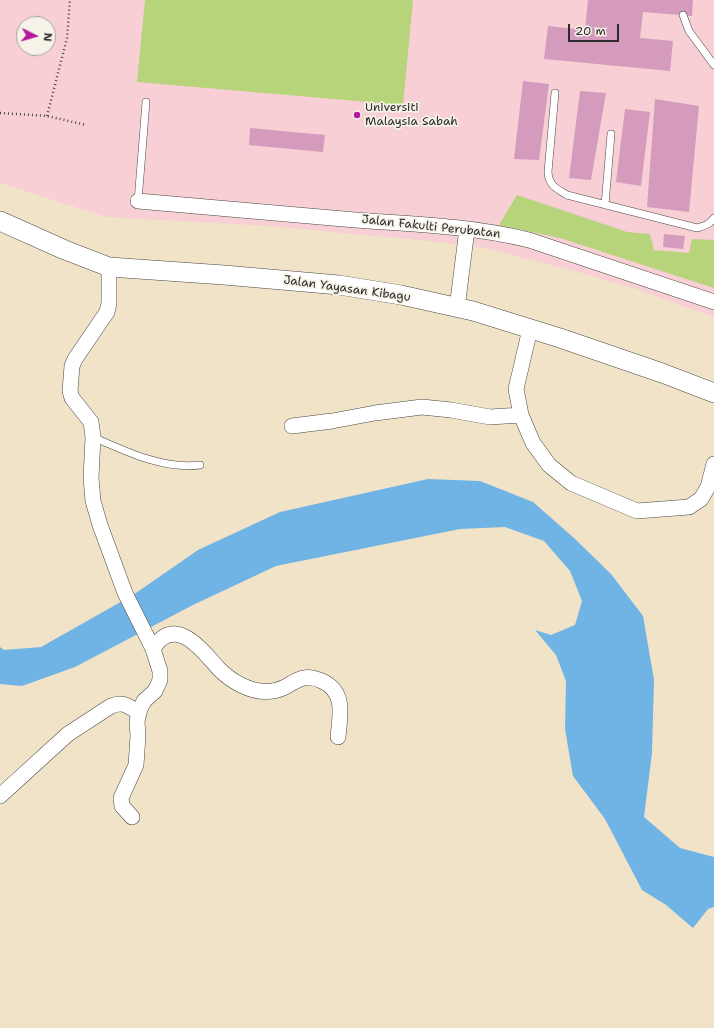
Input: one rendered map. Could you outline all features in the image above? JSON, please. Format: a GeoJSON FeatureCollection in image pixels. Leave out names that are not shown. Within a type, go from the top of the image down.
{"type":"FeatureCollection","features":[{"type":"Feature","properties":{"kind":"street","name":"Jalan Fakulti Perubatan"},"geometry":{"type":"LineString","coordinates":[[138,201],[467,229],[499,234],[529,240],[714,302]]}},
{"type":"Feature","properties":{"kind":"street","name":"Jalan Yayasan Kibagu"},"geometry":{"type":"LineString","coordinates":[[0,221],[65,250],[109,267],[340,285],[401,295],[473,311],[662,373],[714,393]]}},
{"type":"Feature","properties":{"kind":"street"},"geometry":{"type":"LineString","coordinates":[[457,308],[467,229]]}},
{"type":"Feature","properties":{"kind":"street"},"geometry":{"type":"LineString","coordinates":[[109,267],[109,303],[107,312],[75,359],[72,366],[70,382],[72,398],[91,422],[93,437],[91,478],[93,501],[100,525],[125,593],[149,642],[160,671],[160,680],[155,691],[144,701],[139,713],[137,722],[138,736],[136,765],[120,798],[122,806],[132,817]]}},
{"type":"Feature","properties":{"kind":"street"},"geometry":{"type":"LineString","coordinates":[[530,329],[516,389],[521,415],[533,443],[550,465],[571,483],[637,511],[689,507],[701,500],[708,487],[714,464]]}},
{"type":"Feature","properties":{"kind":"street"},"geometry":{"type":"LineString","coordinates":[[292,426],[332,421],[375,412],[422,407],[451,410],[490,417],[521,415]]}},
{"type":"Feature","properties":{"kind":"street"},"geometry":{"type":"LineString","coordinates":[[149,642],[161,639],[170,634],[183,636],[194,642],[228,677],[242,685],[266,692],[275,691],[306,677],[315,678],[324,682],[339,696],[340,716],[338,737]]}},
{"type":"Feature","properties":{"kind":"street"},"geometry":{"type":"LineString","coordinates":[[0,796],[68,734],[111,706],[124,704],[139,713]]}},
{"type":"Feature","properties":{"kind":"lane"},"geometry":{"type":"LineString","coordinates":[[683,15],[689,31],[714,65]]}},
{"type":"Feature","properties":{"kind":"lane"},"geometry":{"type":"LineString","coordinates":[[555,93],[549,179],[557,189],[567,195],[697,228],[711,223],[714,218]]}},
{"type":"Feature","properties":{"kind":"lane"},"geometry":{"type":"LineString","coordinates":[[138,201],[146,102]]}},
{"type":"Feature","properties":{"kind":"lane"},"geometry":{"type":"LineString","coordinates":[[605,205],[611,134]]}},
{"type":"Feature","properties":{"kind":"lane"},"geometry":{"type":"LineString","coordinates":[[93,437],[138,456],[176,465],[200,465]]}},
{"type":"Feature","properties":{"kind":"path"},"geometry":{"type":"LineString","coordinates":[[47,116],[67,38],[70,0]]}},
{"type":"Feature","properties":{"kind":"path"},"geometry":{"type":"LineString","coordinates":[[0,113],[47,116],[86,125]]}},
{"type":"Feature","properties":{"kind":"shaded area","name":"Universiti Malaysia Sabah"},"geometry":{"type":"Polygon","coordinates":[[[0,0],[714,0],[714,317],[636,289],[486,248],[429,241],[269,226],[106,217],[0,183],[0,0]]]}},
{"type":"Feature","properties":{"kind":"green space"},"geometry":{"type":"Polygon","coordinates":[[[145,0],[413,0],[403,105],[137,82],[145,0]]]}},
{"type":"Feature","properties":{"kind":"green space"},"geometry":{"type":"Polygon","coordinates":[[[517,195],[627,232],[650,234],[654,250],[689,253],[692,239],[714,240],[714,288],[560,238],[499,225],[517,195]]]}},
{"type":"Feature","properties":{"kind":"water"},"geometry":{"type":"Polygon","coordinates":[[[428,479],[480,481],[533,502],[574,538],[611,574],[643,616],[654,680],[652,753],[644,817],[680,848],[714,857],[714,907],[708,909],[693,928],[666,905],[642,890],[605,819],[573,776],[565,729],[566,681],[556,655],[535,630],[551,635],[575,625],[582,601],[570,571],[544,541],[505,527],[460,529],[276,566],[193,605],[75,667],[22,686],[0,684],[0,647],[4,650],[41,647],[133,595],[198,550],[280,512],[428,479]]]}},
{"type":"Feature","properties":{"kind":"building"},"geometry":{"type":"Polygon","coordinates":[[[588,0],[693,0],[692,16],[643,12],[640,38],[673,41],[670,71],[544,59],[548,26],[585,30],[588,0]]]}},
{"type":"Feature","properties":{"kind":"building"},"geometry":{"type":"Polygon","coordinates":[[[523,81],[549,84],[539,160],[514,159],[523,81]]]}},
{"type":"Feature","properties":{"kind":"building"},"geometry":{"type":"Polygon","coordinates":[[[580,91],[606,93],[591,180],[569,178],[580,91]]]}},
{"type":"Feature","properties":{"kind":"building"},"geometry":{"type":"Polygon","coordinates":[[[655,99],[699,106],[689,212],[647,207],[655,99]]]}},
{"type":"Feature","properties":{"kind":"building"},"geometry":{"type":"Polygon","coordinates":[[[625,109],[650,112],[641,186],[616,182],[625,109]]]}},
{"type":"Feature","properties":{"kind":"building"},"geometry":{"type":"Polygon","coordinates":[[[250,128],[325,135],[323,152],[249,145],[250,128]]]}},
{"type":"Feature","properties":{"kind":"building"},"geometry":{"type":"Polygon","coordinates":[[[664,234],[685,236],[683,249],[663,247],[664,234]]]}},
{"type":"Feature","properties":{"kind":"place","name":"Universiti Malaysia Sabah"},"geometry":{"type":"Point","coordinates":[357,115]}}]}
